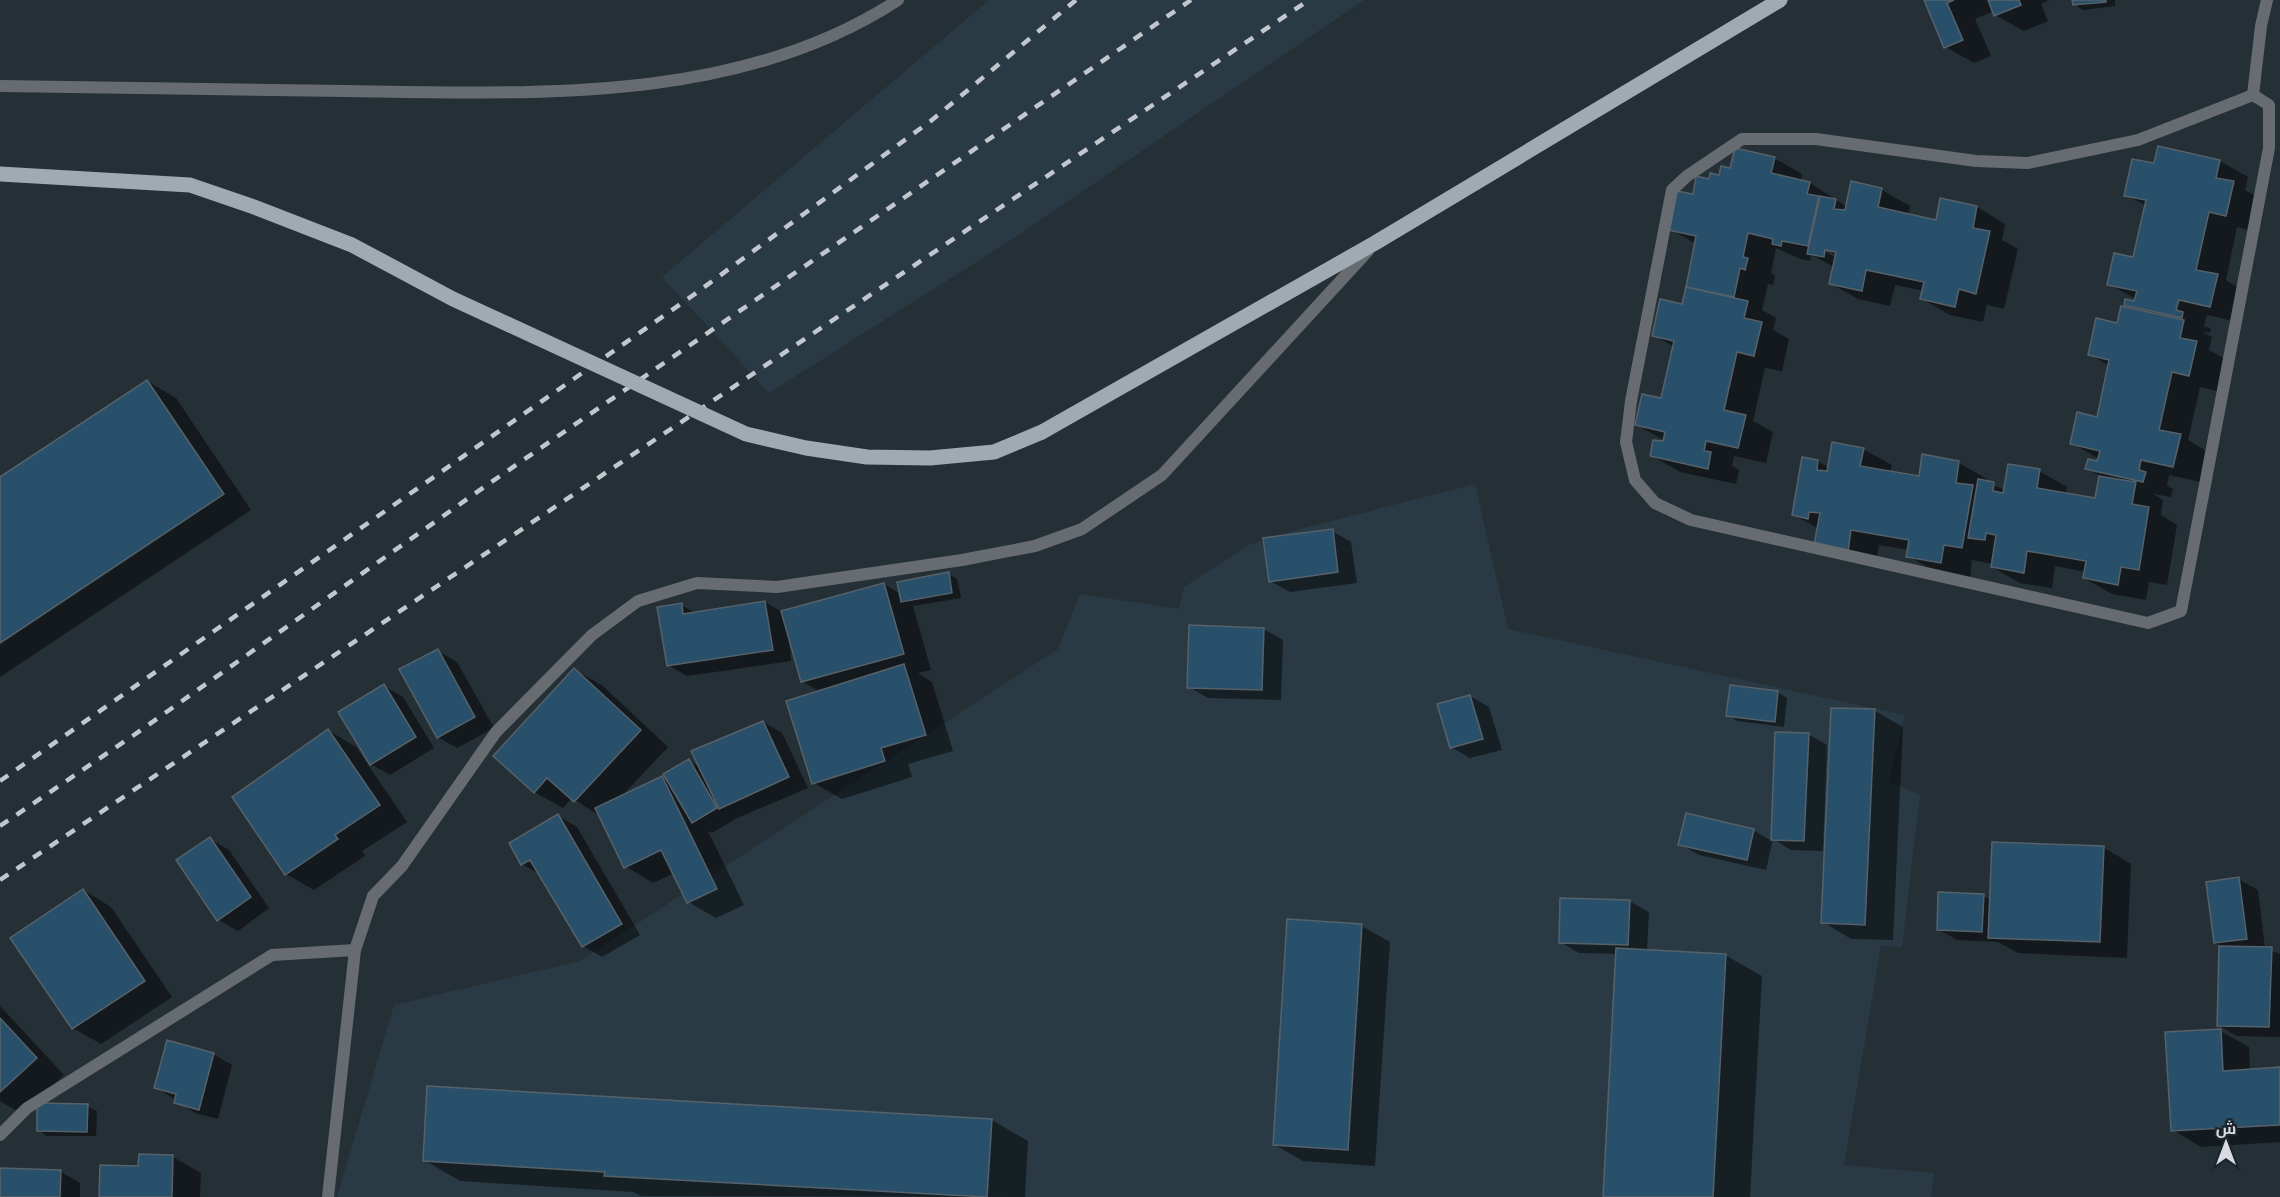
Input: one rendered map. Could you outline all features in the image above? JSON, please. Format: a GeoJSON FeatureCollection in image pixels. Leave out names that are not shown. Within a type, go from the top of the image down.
{"type":"FeatureCollection","features":[{"type":"Feature","properties":{"kind":"main road"},"geometry":{"type":"LineString","coordinates":[[0,174],[190,185],[254,207],[352,245],[453,299],[746,434],[806,448],[867,457],[930,458],[994,452],[1042,432],[1375,243],[1780,0]]}},
{"type":"Feature","properties":{"kind":"street"},"geometry":{"type":"LineString","coordinates":[[0,86],[512,93],[640,85],[746,66],[810,47],[898,0]]}},
{"type":"Feature","properties":{"kind":"street"},"geometry":{"type":"LineString","coordinates":[[2253,95],[2261,26],[2267,0]]}},
{"type":"Feature","properties":{"kind":"street"},"geometry":{"type":"LineString","coordinates":[[2253,95],[2269,105],[2269,148],[2181,611],[2148,623],[1690,520],[1655,502],[1635,480],[1626,442],[1631,401],[1672,190],[1687,176],[1722,151],[1742,139],[1816,139],[1976,161],[2028,164],[2138,140],[2253,95]]}},
{"type":"Feature","properties":{"kind":"street"},"geometry":{"type":"LineString","coordinates":[[328,1197],[355,950],[373,896],[402,866],[496,732],[592,635],[638,601],[697,583],[777,586],[962,560],[1035,546],[1082,529],[1162,475],[1375,243]]}},
{"type":"Feature","properties":{"kind":"street"},"geometry":{"type":"LineString","coordinates":[[0,1135],[27,1108],[272,955],[355,950]]}},
{"type":"Feature","properties":{"kind":"shaded area"},"geometry":{"type":"Polygon","coordinates":[[[989,0],[1364,0],[1011,240],[769,393],[662,277],[989,0]]]}},
{"type":"Feature","properties":{"kind":"shaded area"},"geometry":{"type":"Polygon","coordinates":[[[1475,484],[1508,629],[1905,715],[1889,782],[1920,795],[1902,947],[1881,946],[1844,1165],[1934,1173],[1931,1197],[337,1197],[394,1005],[580,961],[1058,649],[1080,594],[1179,609],[1184,587],[1249,545],[1277,535],[1475,484]]]}},
{"type":"Feature","properties":{"kind":"building"},"geometry":{"type":"Polygon","coordinates":[[[1924,0],[1954,0],[1947,3],[1963,40],[1944,48],[1924,0]]]}},
{"type":"Feature","properties":{"kind":"building"},"geometry":{"type":"Polygon","coordinates":[[[1988,0],[2019,0],[2021,5],[1994,16],[1988,0]]]}},
{"type":"Feature","properties":{"kind":"building"},"geometry":{"type":"Polygon","coordinates":[[[2072,0],[2106,0],[2106,2],[2073,5],[2072,0]]]}},
{"type":"Feature","properties":{"kind":"building"},"geometry":{"type":"Polygon","coordinates":[[[2158,146],[2220,160],[2216,178],[2234,181],[2226,216],[2209,212],[2196,270],[2218,274],[2210,307],[2179,300],[2176,310],[2183,312],[2182,318],[2124,305],[2125,299],[2134,301],[2137,291],[2107,285],[2114,253],[2133,257],[2146,200],[2124,196],[2132,159],[2154,163],[2158,146]]]}},
{"type":"Feature","properties":{"kind":"building"},"geometry":{"type":"Polygon","coordinates":[[[1735,148],[1775,157],[1771,173],[1810,182],[1807,194],[1819,196],[1808,246],[1782,241],[1781,246],[1772,244],[1773,239],[1748,233],[1743,257],[1748,258],[1745,270],[1740,268],[1734,297],[1686,287],[1696,236],[1668,230],[1677,191],[1693,194],[1696,176],[1709,179],[1710,173],[1719,175],[1721,166],[1730,168],[1735,148]]]}},
{"type":"Feature","properties":{"kind":"building"},"geometry":{"type":"Polygon","coordinates":[[[1851,181],[1882,188],[1878,207],[1936,220],[1940,198],[1977,206],[1973,228],[1990,231],[1976,294],[1959,289],[1955,307],[1920,299],[1924,282],[1866,270],[1862,291],[1829,284],[1836,252],[1825,250],[1824,257],[1807,254],[1820,196],[1836,199],[1834,209],[1845,210],[1851,181]]]}},
{"type":"Feature","properties":{"kind":"building"},"geometry":{"type":"Polygon","coordinates":[[[1686,287],[1748,301],[1744,318],[1762,322],[1754,356],[1737,352],[1724,410],[1746,415],[1738,448],[1706,441],[1704,451],[1711,452],[1708,469],[1650,456],[1653,440],[1663,441],[1665,432],[1635,425],[1642,394],[1661,398],[1674,341],[1652,336],[1660,299],[1682,304],[1686,287]]]}},
{"type":"Feature","properties":{"kind":"building"},"geometry":{"type":"Polygon","coordinates":[[[2121,306],[2184,320],[2180,338],[2197,341],[2189,376],[2172,372],[2159,430],[2181,434],[2173,467],[2141,460],[2139,470],[2146,472],[2143,482],[2085,469],[2088,459],[2097,461],[2100,451],[2070,444],[2077,412],[2097,417],[2109,360],[2088,355],[2096,318],[2117,323],[2121,306]]]}},
{"type":"Feature","properties":{"kind":"building"},"geometry":{"type":"Polygon","coordinates":[[[147,380],[224,494],[0,643],[0,477],[147,380]]]}},
{"type":"Feature","properties":{"kind":"building"},"geometry":{"type":"Polygon","coordinates":[[[1832,442],[1864,448],[1860,466],[1919,476],[1922,454],[1959,461],[1956,483],[1973,485],[1962,548],[1944,545],[1941,563],[1906,557],[1909,540],[1851,530],[1848,551],[1814,545],[1820,513],[1809,512],[1808,519],[1792,515],[1802,457],[1818,460],[1817,470],[1827,471],[1832,442]]]}},
{"type":"Feature","properties":{"kind":"building"},"geometry":{"type":"Polygon","coordinates":[[[2008,464],[2040,469],[2037,488],[2095,498],[2099,476],[2136,482],[2132,504],[2149,507],[2139,570],[2121,567],[2118,585],[2083,578],[2086,561],[2027,551],[2024,573],[1991,567],[1996,535],[1986,533],[1985,540],[1968,538],[1978,479],[1994,482],[1993,491],[2003,493],[2008,464]]]}},
{"type":"Feature","properties":{"kind":"building"},"geometry":{"type":"Polygon","coordinates":[[[1333,529],[1338,572],[1269,582],[1263,538],[1333,529]]]}},
{"type":"Feature","properties":{"kind":"building"},"geometry":{"type":"Polygon","coordinates":[[[949,572],[952,593],[901,602],[897,582],[949,572]]]}},
{"type":"Feature","properties":{"kind":"building"},"geometry":{"type":"Polygon","coordinates":[[[884,583],[904,654],[801,682],[781,611],[884,583]]]}},
{"type":"Feature","properties":{"kind":"building"},"geometry":{"type":"Polygon","coordinates":[[[765,601],[773,650],[667,666],[657,607],[682,603],[683,614],[765,601]]]}},
{"type":"Feature","properties":{"kind":"building"},"geometry":{"type":"Polygon","coordinates":[[[1189,625],[1264,628],[1262,690],[1187,688],[1189,625]]]}},
{"type":"Feature","properties":{"kind":"building"},"geometry":{"type":"Polygon","coordinates":[[[438,649],[475,717],[437,738],[399,669],[438,649]]]}},
{"type":"Feature","properties":{"kind":"building"},"geometry":{"type":"Polygon","coordinates":[[[904,664],[926,735],[881,748],[885,761],[812,784],[786,701],[904,664]]]}},
{"type":"Feature","properties":{"kind":"building"},"geometry":{"type":"Polygon","coordinates":[[[574,668],[641,730],[574,802],[547,778],[534,793],[493,756],[574,668]]]}},
{"type":"Feature","properties":{"kind":"building"},"geometry":{"type":"Polygon","coordinates":[[[384,684],[416,737],[370,765],[338,712],[384,684]]]}},
{"type":"Feature","properties":{"kind":"building"},"geometry":{"type":"Polygon","coordinates":[[[1730,685],[1778,691],[1775,722],[1726,716],[1730,685]]]}},
{"type":"Feature","properties":{"kind":"building"},"geometry":{"type":"Polygon","coordinates":[[[1470,695],[1483,739],[1450,748],[1437,704],[1470,695]]]}},
{"type":"Feature","properties":{"kind":"building"},"geometry":{"type":"Polygon","coordinates":[[[1831,708],[1875,709],[1865,925],[1821,923],[1831,708]]]}},
{"type":"Feature","properties":{"kind":"building"},"geometry":{"type":"Polygon","coordinates":[[[763,721],[789,777],[719,809],[691,751],[763,721]]]}},
{"type":"Feature","properties":{"kind":"building"},"geometry":{"type":"Polygon","coordinates":[[[328,729],[380,805],[335,835],[338,839],[285,875],[232,797],[328,729]]]}},
{"type":"Feature","properties":{"kind":"building"},"geometry":{"type":"Polygon","coordinates":[[[1775,732],[1809,733],[1804,841],[1771,840],[1775,732]]]}},
{"type":"Feature","properties":{"kind":"building"},"geometry":{"type":"Polygon","coordinates":[[[689,759],[717,808],[692,823],[663,774],[689,759]]]}},
{"type":"Feature","properties":{"kind":"building"},"geometry":{"type":"Polygon","coordinates":[[[662,776],[717,889],[687,903],[661,850],[624,868],[595,808],[662,776]]]}},
{"type":"Feature","properties":{"kind":"building"},"geometry":{"type":"Polygon","coordinates":[[[1686,813],[1754,829],[1747,860],[1678,845],[1686,813]]]}},
{"type":"Feature","properties":{"kind":"building"},"geometry":{"type":"Polygon","coordinates":[[[558,814],[622,924],[582,947],[530,860],[521,865],[509,843],[558,814]]]}},
{"type":"Feature","properties":{"kind":"building"},"geometry":{"type":"Polygon","coordinates":[[[210,837],[251,897],[217,921],[176,860],[210,837]]]}},
{"type":"Feature","properties":{"kind":"building"},"geometry":{"type":"Polygon","coordinates":[[[1992,842],[2104,846],[2100,942],[1988,938],[1992,842]]]}},
{"type":"Feature","properties":{"kind":"building"},"geometry":{"type":"Polygon","coordinates":[[[2239,877],[2247,939],[2214,943],[2206,882],[2239,877]]]}},
{"type":"Feature","properties":{"kind":"building"},"geometry":{"type":"Polygon","coordinates":[[[83,889],[145,981],[72,1029],[10,938],[83,889]]]}},
{"type":"Feature","properties":{"kind":"building"},"geometry":{"type":"Polygon","coordinates":[[[1938,892],[1984,894],[1982,932],[1937,930],[1938,892]]]}},
{"type":"Feature","properties":{"kind":"building"},"geometry":{"type":"Polygon","coordinates":[[[1560,898],[1630,900],[1628,945],[1559,943],[1560,898]]]}},
{"type":"Feature","properties":{"kind":"building"},"geometry":{"type":"Polygon","coordinates":[[[1287,919],[1362,924],[1348,1150],[1273,1145],[1287,919]]]}},
{"type":"Feature","properties":{"kind":"building"},"geometry":{"type":"Polygon","coordinates":[[[2219,946],[2272,947],[2269,1027],[2217,1026],[2219,946]]]}},
{"type":"Feature","properties":{"kind":"building"},"geometry":{"type":"Polygon","coordinates":[[[1616,948],[1726,954],[1713,1197],[1603,1197],[1616,948]]]}},
{"type":"Feature","properties":{"kind":"building"},"geometry":{"type":"Polygon","coordinates":[[[0,1018],[37,1058],[0,1092],[0,1018]]]}},
{"type":"Feature","properties":{"kind":"building"},"geometry":{"type":"Polygon","coordinates":[[[2221,1029],[2223,1071],[2280,1067],[2280,1125],[2171,1131],[2165,1032],[2221,1029]]]}},
{"type":"Feature","properties":{"kind":"building"},"geometry":{"type":"Polygon","coordinates":[[[167,1040],[214,1053],[199,1110],[174,1103],[176,1094],[154,1088],[167,1040]]]}},
{"type":"Feature","properties":{"kind":"building"},"geometry":{"type":"Polygon","coordinates":[[[427,1086],[992,1119],[987,1197],[604,1176],[605,1172],[423,1161],[427,1086]]]}},
{"type":"Feature","properties":{"kind":"building"},"geometry":{"type":"Polygon","coordinates":[[[37,1103],[88,1104],[87,1132],[37,1131],[37,1103]]]}},
{"type":"Feature","properties":{"kind":"building"},"geometry":{"type":"Polygon","coordinates":[[[139,1154],[173,1155],[172,1197],[99,1197],[100,1165],[138,1166],[139,1154]]]}},
{"type":"Feature","properties":{"kind":"building"},"geometry":{"type":"Polygon","coordinates":[[[0,1168],[61,1170],[60,1197],[0,1197],[0,1168]]]}},
{"type":"Feature","properties":{"kind":"railway"},"geometry":{"type":"LineString","coordinates":[[0,781],[692,296],[932,120],[1076,0]]}},
{"type":"Feature","properties":{"kind":"railway"},"geometry":{"type":"LineString","coordinates":[[0,826],[134,735],[487,485],[1191,0]]}},
{"type":"Feature","properties":{"kind":"railway"},"geometry":{"type":"LineString","coordinates":[[0,880],[1309,0]]}}]}
